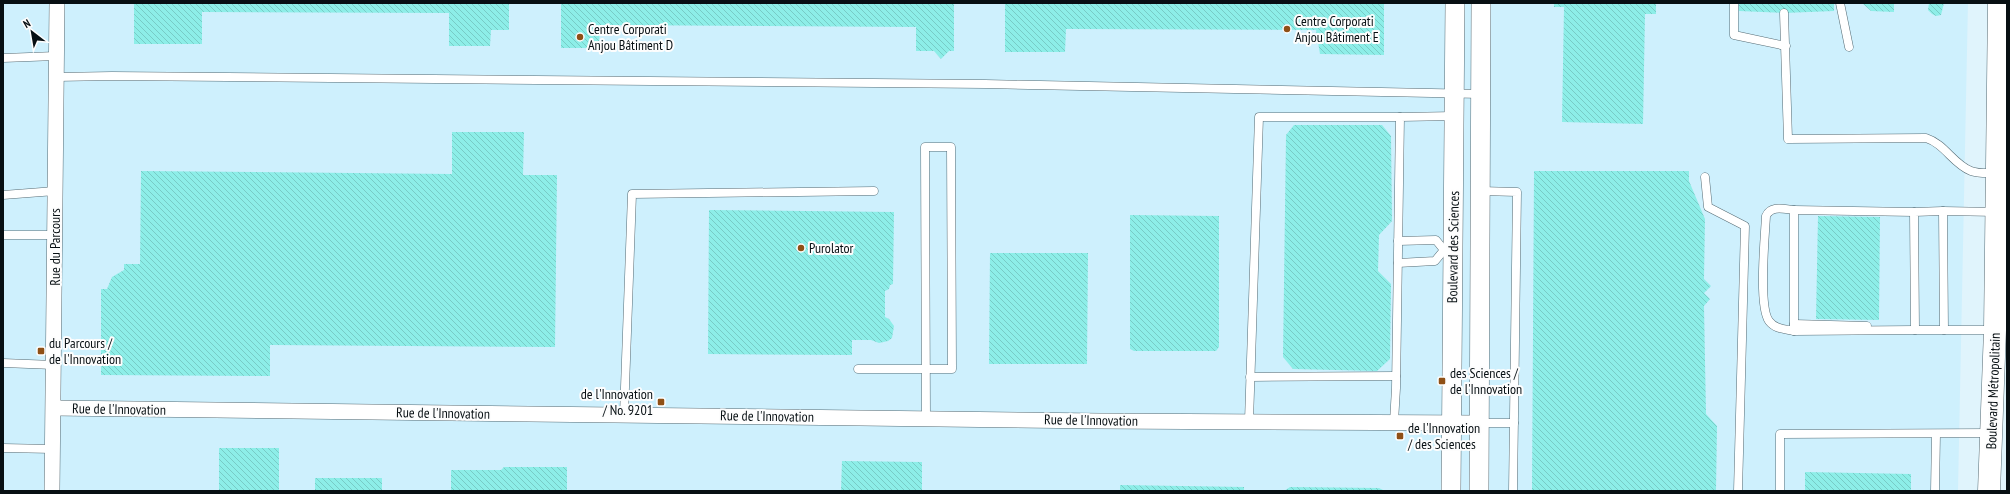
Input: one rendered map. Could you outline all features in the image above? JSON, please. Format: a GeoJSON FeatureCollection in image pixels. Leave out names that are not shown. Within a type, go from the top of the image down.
{"type":"FeatureCollection","features":[{"type":"Feature","properties":{"kind":"main road","name":"Boulevard Métropolitain"},"geometry":{"type":"LineString","coordinates":[[1988,491],[1992,433],[1995,330],[1999,3]]}},
{"type":"Feature","properties":{"kind":"street","name":"Rue du Parcours"},"geometry":{"type":"LineString","coordinates":[[52,491],[57,3]]}},
{"type":"Feature","properties":{"kind":"street","name":"Boulevard des Sciences"},"geometry":{"type":"LineString","coordinates":[[1450,491],[1451,422],[1448,251],[1454,116],[1455,3]]}},
{"type":"Feature","properties":{"kind":"street","name":"Boulevard des Sciences"},"geometry":{"type":"LineString","coordinates":[[1479,491],[1482,94],[1481,3]]}},
{"type":"Feature","properties":{"kind":"street","name":"Rue de l'Innovation"},"geometry":{"type":"LineString","coordinates":[[54,408],[1249,421],[1480,422]]}},
{"type":"Feature","properties":{"kind":"lane"},"geometry":{"type":"LineString","coordinates":[[1734,3],[1734,35],[1786,46]]}},
{"type":"Feature","properties":{"kind":"lane"},"geometry":{"type":"LineString","coordinates":[[1840,3],[1849,47]]}},
{"type":"Feature","properties":{"kind":"lane"},"geometry":{"type":"LineString","coordinates":[[1784,13],[1788,139],[1926,138],[1934,141],[1945,149],[1963,167],[1979,173],[1998,173]]}},
{"type":"Feature","properties":{"kind":"lane"},"geometry":{"type":"LineString","coordinates":[[3,58],[56,56]]}},
{"type":"Feature","properties":{"kind":"lane"},"geometry":{"type":"LineString","coordinates":[[56,77],[112,76],[978,84],[1482,94]]}},
{"type":"Feature","properties":{"kind":"lane"},"geometry":{"type":"LineString","coordinates":[[1249,421],[1259,117],[1454,116]]}},
{"type":"Feature","properties":{"kind":"lane"},"geometry":{"type":"LineString","coordinates":[[1394,422],[1400,117]]}},
{"type":"Feature","properties":{"kind":"lane"},"geometry":{"type":"LineString","coordinates":[[858,369],[926,368],[952,369],[951,148],[925,147],[926,368],[926,417]]}},
{"type":"Feature","properties":{"kind":"lane"},"geometry":{"type":"LineString","coordinates":[[1705,178],[1708,207],[1745,226],[1738,491]]}},
{"type":"Feature","properties":{"kind":"lane"},"geometry":{"type":"LineString","coordinates":[[3,195],[55,191]]}},
{"type":"Feature","properties":{"kind":"lane"},"geometry":{"type":"LineString","coordinates":[[624,414],[632,194],[874,191]]}},
{"type":"Feature","properties":{"kind":"lane"},"geometry":{"type":"LineString","coordinates":[[1481,191],[1517,192],[1513,491]]}},
{"type":"Feature","properties":{"kind":"lane"},"geometry":{"type":"LineString","coordinates":[[1995,330],[1915,330],[1887,332],[1879,327],[1777,328],[1769,321],[1765,312],[1763,294],[1766,216],[1768,211],[1773,208],[1794,210],[1997,212]]}},
{"type":"Feature","properties":{"kind":"lane"},"geometry":{"type":"LineString","coordinates":[[1794,210],[1794,327]]}},
{"type":"Feature","properties":{"kind":"lane"},"geometry":{"type":"LineString","coordinates":[[1943,211],[1944,330]]}},
{"type":"Feature","properties":{"kind":"lane"},"geometry":{"type":"LineString","coordinates":[[1914,212],[1915,330]]}},
{"type":"Feature","properties":{"kind":"lane"},"geometry":{"type":"LineString","coordinates":[[3,235],[55,235]]}},
{"type":"Feature","properties":{"kind":"lane"},"geometry":{"type":"LineString","coordinates":[[1398,241],[1436,240],[1448,251],[1435,261],[1398,263]]}},
{"type":"Feature","properties":{"kind":"lane"},"geometry":{"type":"LineString","coordinates":[[3,363],[54,365]]}},
{"type":"Feature","properties":{"kind":"lane"},"geometry":{"type":"LineString","coordinates":[[1250,377],[1396,376]]}},
{"type":"Feature","properties":{"kind":"lane"},"geometry":{"type":"LineString","coordinates":[[1480,422],[1514,423]]}},
{"type":"Feature","properties":{"kind":"lane"},"geometry":{"type":"LineString","coordinates":[[1780,491],[1780,434],[1992,433]]}},
{"type":"Feature","properties":{"kind":"lane"},"geometry":{"type":"LineString","coordinates":[[1935,491],[1936,434]]}},
{"type":"Feature","properties":{"kind":"lane"},"geometry":{"type":"LineString","coordinates":[[3,448],[53,448]]}},
{"type":"Feature","properties":{"kind":"shaded area"},"geometry":{"type":"Polygon","coordinates":[[[3,3],[1968,3],[1958,491],[3,491],[3,3]]]}},
{"type":"Feature","properties":{"kind":"building"},"geometry":{"type":"Polygon","coordinates":[[[134,3],[509,3],[509,30],[491,30],[490,46],[449,46],[449,13],[202,12],[202,44],[134,44],[134,3]]]}},
{"type":"Feature","properties":{"kind":"building","name":"Centre Corporati Anjou Bâtiment D"},"geometry":{"type":"Polygon","coordinates":[[[561,3],[954,3],[954,51],[949,51],[941,59],[934,51],[916,51],[916,27],[600,25],[599,48],[561,48],[561,3]]]}},
{"type":"Feature","properties":{"kind":"building","name":"Centre Corporati Anjou Bâtiment E"},"geometry":{"type":"Polygon","coordinates":[[[1005,3],[1384,3],[1384,55],[1320,54],[1316,30],[1066,29],[1065,52],[1005,52],[1005,3]]]}},
{"type":"Feature","properties":{"kind":"building"},"geometry":{"type":"Polygon","coordinates":[[[1554,3],[1656,4],[1656,14],[1645,14],[1643,124],[1562,122],[1564,7],[1554,7],[1554,3]]]}},
{"type":"Feature","properties":{"kind":"building"},"geometry":{"type":"Polygon","coordinates":[[[1739,3],[1834,3],[1834,11],[1784,13],[1739,11],[1739,3]]]}},
{"type":"Feature","properties":{"kind":"building"},"geometry":{"type":"Polygon","coordinates":[[[1862,3],[1894,3],[1894,12],[1871,11],[1862,3]]]}},
{"type":"Feature","properties":{"kind":"building"},"geometry":{"type":"Polygon","coordinates":[[[1929,3],[1944,3],[1941,15],[1936,16],[1928,10],[1929,3]]]}},
{"type":"Feature","properties":{"kind":"building"},"geometry":{"type":"Polygon","coordinates":[[[1294,125],[1382,125],[1391,136],[1392,221],[1379,235],[1378,271],[1391,284],[1390,359],[1377,371],[1293,369],[1283,357],[1286,135],[1294,125]]]}},
{"type":"Feature","properties":{"kind":"building"},"geometry":{"type":"Polygon","coordinates":[[[452,132],[524,132],[523,175],[557,175],[555,347],[270,345],[270,376],[101,375],[101,289],[107,289],[112,277],[124,270],[124,264],[140,264],[141,171],[452,174],[452,132]]]}},
{"type":"Feature","properties":{"kind":"building"},"geometry":{"type":"Polygon","coordinates":[[[1534,171],[1689,171],[1689,181],[1705,219],[1704,279],[1711,286],[1704,293],[1710,299],[1704,306],[1706,414],[1717,426],[1716,491],[1532,491],[1534,171]]]}},
{"type":"Feature","properties":{"kind":"building","name":"Purolator"},"geometry":{"type":"Polygon","coordinates":[[[709,210],[894,212],[893,284],[890,285],[889,289],[885,291],[885,317],[889,319],[894,326],[892,338],[888,341],[879,343],[871,340],[852,340],[852,355],[708,354],[709,210]]]}},
{"type":"Feature","properties":{"kind":"building"},"geometry":{"type":"Polygon","coordinates":[[[1130,215],[1219,216],[1219,347],[1216,351],[1134,351],[1130,349],[1130,215]]]}},
{"type":"Feature","properties":{"kind":"building"},"geometry":{"type":"Polygon","coordinates":[[[1818,216],[1880,217],[1879,320],[1816,319],[1818,216]]]}},
{"type":"Feature","properties":{"kind":"building"},"geometry":{"type":"Polygon","coordinates":[[[990,253],[1088,253],[1087,364],[989,364],[990,253]]]}},
{"type":"Feature","properties":{"kind":"building"},"geometry":{"type":"Polygon","coordinates":[[[219,448],[279,448],[279,491],[219,491],[219,448]]]}},
{"type":"Feature","properties":{"kind":"building"},"geometry":{"type":"Polygon","coordinates":[[[842,461],[922,462],[922,491],[841,491],[842,461]]]}},
{"type":"Feature","properties":{"kind":"building"},"geometry":{"type":"Polygon","coordinates":[[[504,467],[567,467],[567,491],[451,491],[451,470],[501,470],[504,467]]]}},
{"type":"Feature","properties":{"kind":"building"},"geometry":{"type":"Polygon","coordinates":[[[1805,472],[1911,474],[1911,491],[1805,491],[1805,472]]]}},
{"type":"Feature","properties":{"kind":"building"},"geometry":{"type":"Polygon","coordinates":[[[315,478],[382,478],[382,491],[315,491],[315,478]]]}},
{"type":"Feature","properties":{"kind":"building"},"geometry":{"type":"Polygon","coordinates":[[[1120,485],[1244,487],[1244,491],[1120,491],[1120,485]]]}},
{"type":"Feature","properties":{"kind":"building"},"geometry":{"type":"Polygon","coordinates":[[[1290,487],[1379,488],[1385,491],[1284,491],[1290,487]]]}},
{"type":"Feature","properties":{"kind":"place","name":"Centre Corporati Anjou Bâtiment E"},"geometry":{"type":"Point","coordinates":[1287,29]}},
{"type":"Feature","properties":{"kind":"place","name":"Centre Corporati Anjou Bâtiment D"},"geometry":{"type":"Point","coordinates":[580,37]}},
{"type":"Feature","properties":{"kind":"place","name":"Purolator"},"geometry":{"type":"Point","coordinates":[801,248]}},
{"type":"Feature","properties":{"kind":"place","name":"du Parcours / de l'Innovation"},"geometry":{"type":"Point","coordinates":[41,351]}},
{"type":"Feature","properties":{"kind":"place","name":"des Sciences / de l'Innovation"},"geometry":{"type":"Point","coordinates":[1442,381]}},
{"type":"Feature","properties":{"kind":"place","name":"de l'Innovation / No. 9201"},"geometry":{"type":"Point","coordinates":[661,402]}},
{"type":"Feature","properties":{"kind":"place","name":"de l'Innovation / des Sciences"},"geometry":{"type":"Point","coordinates":[1400,436]}}]}
